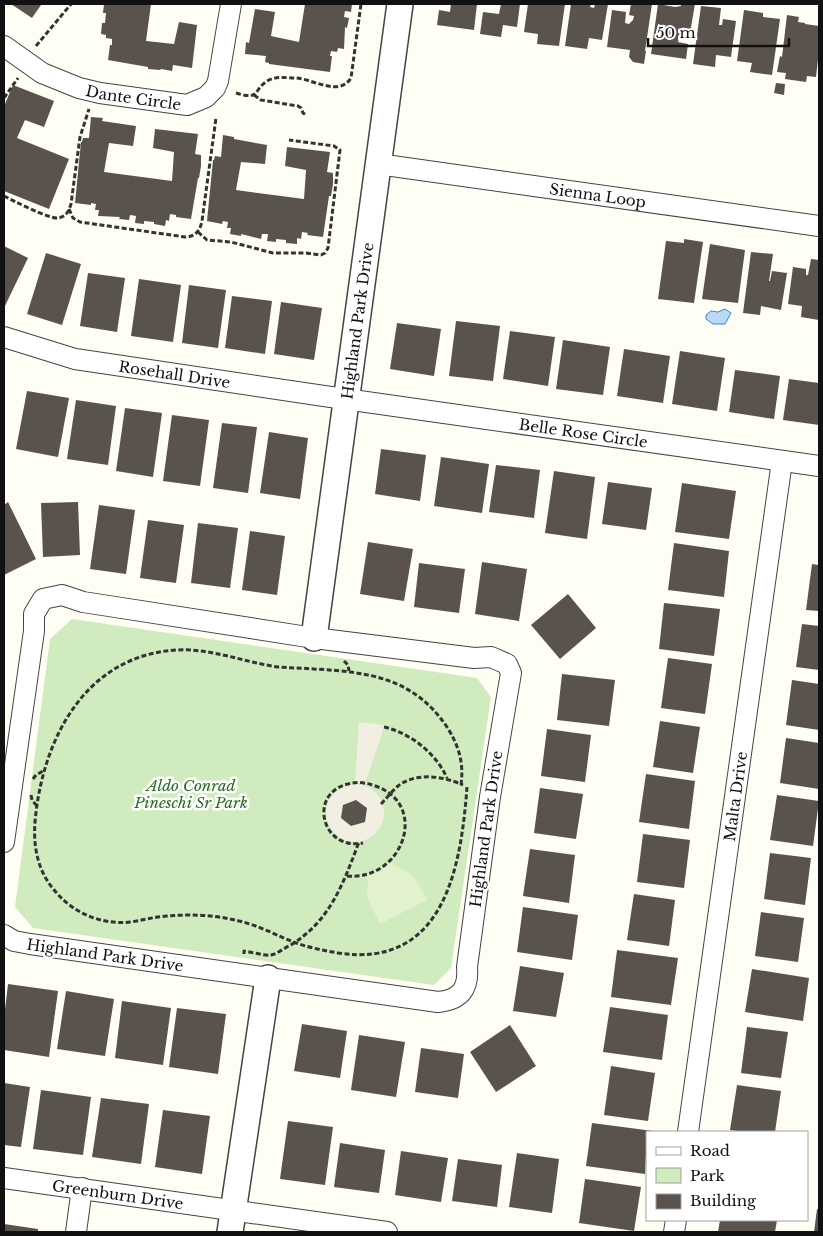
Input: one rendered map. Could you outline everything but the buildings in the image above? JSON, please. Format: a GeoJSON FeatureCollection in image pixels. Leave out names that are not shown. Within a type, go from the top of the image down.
{"type":"FeatureCollection","features":[{"type":"Feature","properties":{"kind":"street","name":"Dante Circle"},"geometry":{"type":"LineString","coordinates":[[4,46],[42,73],[79,88],[100,93],[187,105],[206,98],[215,88],[218,81],[231,4]]}},
{"type":"Feature","properties":{"kind":"street","name":"Highland Park Drive"},"geometry":{"type":"LineString","coordinates":[[314,638],[400,4]]}},
{"type":"Feature","properties":{"kind":"street","name":"Sienna Loop"},"geometry":{"type":"LineString","coordinates":[[378,164],[819,226]]}},
{"type":"Feature","properties":{"kind":"street","name":"Rosehall Drive"},"geometry":{"type":"LineString","coordinates":[[4,337],[74,359],[347,399]]}},
{"type":"Feature","properties":{"kind":"street","name":"Belle Rose Circle"},"geometry":{"type":"LineString","coordinates":[[347,399],[819,466]]}},
{"type":"Feature","properties":{"kind":"street","name":"Malta Drive"},"geometry":{"type":"LineString","coordinates":[[688,1131],[782,461]]}},
{"type":"Feature","properties":{"kind":"street","name":"Highland Park Drive"},"geometry":{"type":"LineString","coordinates":[[4,842],[9,763],[34,631],[34,614],[43,599],[62,596],[83,602],[314,638],[474,658],[491,657],[507,664],[511,673],[490,797],[467,967],[468,978],[459,996],[448,1001],[438,1002],[14,941],[4,935]]}},
{"type":"Feature","properties":{"kind":"street"},"geometry":{"type":"LineString","coordinates":[[268,978],[232,1221],[387,1232]]}},
{"type":"Feature","properties":{"kind":"street","name":"Greenburn Drive"},"geometry":{"type":"LineString","coordinates":[[4,1178],[82,1188],[232,1221]]}},
{"type":"Feature","properties":{"kind":"street"},"geometry":{"type":"LineString","coordinates":[[76,1232],[82,1188]]}},
{"type":"Feature","properties":{"kind":"path"},"geometry":{"type":"LineString","coordinates":[[34,48],[70,4]]}},
{"type":"Feature","properties":{"kind":"path"},"geometry":{"type":"LineString","coordinates":[[236,93],[248,96],[254,95],[267,82],[279,78],[299,78],[336,87],[347,84],[351,78],[362,4]]}},
{"type":"Feature","properties":{"kind":"path"},"geometry":{"type":"LineString","coordinates":[[4,98],[20,76]]}},
{"type":"Feature","properties":{"kind":"path"},"geometry":{"type":"LineString","coordinates":[[254,95],[261,100],[298,106],[302,108],[303,113],[306,115]]}},
{"type":"Feature","properties":{"kind":"path"},"geometry":{"type":"LineString","coordinates":[[4,196],[54,218],[63,217],[69,209],[80,137],[89,108]]}},
{"type":"Feature","properties":{"kind":"path"},"geometry":{"type":"LineString","coordinates":[[69,209],[73,218],[84,222],[185,237],[192,236],[198,232],[202,221],[216,118]]}},
{"type":"Feature","properties":{"kind":"path"},"geometry":{"type":"LineString","coordinates":[[198,232],[207,240],[231,242],[273,253],[321,255],[325,253],[328,248],[341,152],[334,146],[289,140]]}},
{"type":"Feature","properties":{"kind":"path"},"geometry":{"type":"LineString","coordinates":[[461,785],[462,762],[454,739],[443,722],[420,696],[397,682],[366,674],[278,667],[228,655],[198,651],[176,650],[154,653],[138,658],[107,674],[78,701],[60,730],[44,770],[37,806],[34,836],[36,852],[41,870],[56,893],[75,910],[95,918],[112,922],[128,922],[180,915],[222,918],[251,924],[294,942],[336,953],[362,955],[380,952],[408,942],[429,925],[441,907],[454,870],[463,828],[467,787]]}},
{"type":"Feature","properties":{"kind":"path"},"geometry":{"type":"LineString","coordinates":[[384,727],[403,733],[424,748],[438,763],[447,778]]}},
{"type":"Feature","properties":{"kind":"path"},"geometry":{"type":"LineString","coordinates":[[37,806],[32,800],[29,786],[36,775],[44,770]]}},
{"type":"Feature","properties":{"kind":"path"},"geometry":{"type":"LineString","coordinates":[[382,804],[398,787],[416,778],[447,778],[490,797]]}},
{"type":"Feature","properties":{"kind":"path"},"geometry":{"type":"LineString","coordinates":[[347,876],[366,875],[381,869],[390,862],[401,847],[405,829],[404,817],[391,795],[382,788],[354,782],[340,786],[327,798],[324,808],[324,819],[328,831],[341,841],[347,844],[364,844]]}},
{"type":"Feature","properties":{"kind":"path"},"geometry":{"type":"LineString","coordinates":[[244,954],[244,951],[272,955],[294,942],[322,916],[334,902],[347,876],[358,843]]}},
{"type":"Feature","properties":{"kind":"green space","name":"Aldo Conrad Pineschi Sr Park"},"geometry":{"type":"Polygon","coordinates":[[[72,619],[477,678],[491,697],[451,968],[434,985],[33,928],[15,907],[50,639],[72,619]]]}},
{"type":"Feature","properties":{"kind":"green space"},"geometry":{"type":"Polygon","coordinates":[[[390,862],[406,870],[414,878],[427,900],[380,924],[367,897],[368,880],[366,875],[381,869],[390,862]]]}},
{"type":"Feature","properties":{"kind":"shaded area"},"geometry":{"type":"Polygon","coordinates":[[[359,722],[385,725],[365,783],[355,782],[359,722]]]}},
{"type":"Feature","properties":{"kind":"shaded area"},"geometry":{"type":"Polygon","coordinates":[[[355,784],[366,786],[379,797],[384,813],[382,824],[371,837],[355,842],[344,840],[331,829],[326,813],[328,802],[339,789],[355,784]]]}},
{"type":"Feature","properties":{"kind":"water"},"geometry":{"type":"Polygon","coordinates":[[[725,309],[731,313],[725,324],[713,324],[706,319],[706,315],[711,311],[718,312],[725,309]]]}}]}
